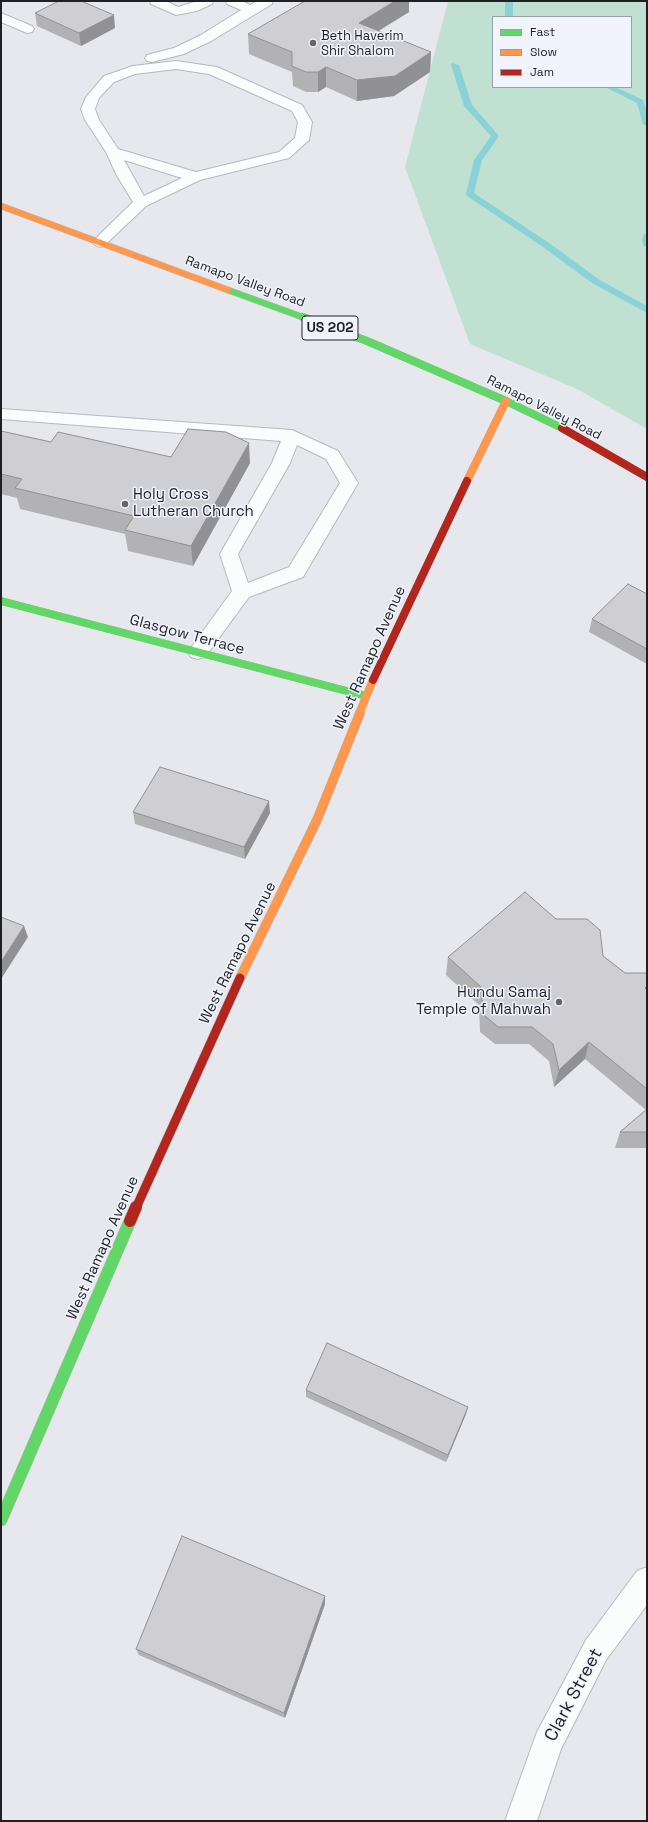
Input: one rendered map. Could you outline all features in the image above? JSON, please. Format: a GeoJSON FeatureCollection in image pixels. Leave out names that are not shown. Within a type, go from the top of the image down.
{"type":"FeatureCollection","features":[{"type":"Feature","properties":{"kind":"street"},"geometry":{"type":"LineString","coordinates":[[156,1],[176,10],[192,8],[207,1]]}},
{"type":"Feature","properties":{"kind":"street"},"geometry":{"type":"LineString","coordinates":[[232,1],[250,10]]}},
{"type":"Feature","properties":{"kind":"street"},"geometry":{"type":"LineString","coordinates":[[142,203],[123,174],[113,152],[92,120],[88,109],[93,97],[109,79],[133,70],[153,57],[179,51],[206,38],[267,1]]}},
{"type":"Feature","properties":{"kind":"street"},"geometry":{"type":"LineString","coordinates":[[1,17],[27,29]]}},
{"type":"Feature","properties":{"kind":"street"},"geometry":{"type":"LineString","coordinates":[[179,51],[189,57],[191,63],[188,67]]}},
{"type":"Feature","properties":{"kind":"street"},"geometry":{"type":"LineString","coordinates":[[100,242],[142,203],[195,176],[284,155],[302,140],[305,122],[297,108],[212,70],[176,66],[133,70]]}},
{"type":"Feature","properties":{"kind":"street"},"geometry":{"type":"LineString","coordinates":[[113,152],[195,176]]}},
{"type":"Feature","properties":{"kind":"street","name":"Ramapo Valley Road"},"geometry":{"type":"LineString","coordinates":[[1,206],[367,341],[506,401],[570,432],[647,478]]}},
{"type":"Feature","properties":{"kind":"street","name":"West Ramapo Avenue"},"geometry":{"type":"LineString","coordinates":[[1,1520],[129,1222],[232,995],[317,820],[379,664],[506,401]]}},
{"type":"Feature","properties":{"kind":"street"},"geometry":{"type":"LineString","coordinates":[[1,414],[292,436],[332,455],[349,483],[296,572],[242,592],[198,652]]}},
{"type":"Feature","properties":{"kind":"street"},"geometry":{"type":"LineString","coordinates":[[242,592],[229,554],[281,463],[292,436]]}},
{"type":"Feature","properties":{"kind":"street","name":"Glasgow Terrace"},"geometry":{"type":"LineString","coordinates":[[1,601],[366,696]]}},
{"type":"Feature","properties":{"kind":"street","name":"Clark Street"},"geometry":{"type":"LineString","coordinates":[[521,1821],[548,1743],[596,1650],[647,1581]]}},
{"type":"Feature","properties":{"kind":"green space"},"geometry":{"type":"Polygon","coordinates":[[[448,1],[647,1],[647,429],[577,389],[470,344],[405,167],[448,1]]]}},
{"type":"Feature","properties":{"kind":"building"},"geometry":{"type":"Polygon","coordinates":[[[59,1],[81,1],[114,15],[79,33],[35,13],[59,1]]]}},
{"type":"Feature","properties":{"kind":"building","name":"Beth Haverim Shir Shalom"},"geometry":{"type":"Polygon","coordinates":[[[305,1],[395,1],[359,23],[431,52],[395,76],[357,80],[326,67],[318,72],[306,72],[292,66],[292,52],[248,34],[305,1]]]}},
{"type":"Feature","properties":{"kind":"building","name":"Holy Cross Lutheran Church"},"geometry":{"type":"Polygon","coordinates":[[[188,429],[226,432],[249,443],[191,546],[125,530],[134,516],[15,488],[22,479],[1,474],[1,431],[51,442],[58,432],[171,457],[188,429]]]}},
{"type":"Feature","properties":{"kind":"building"},"geometry":{"type":"Polygon","coordinates":[[[628,584],[647,594],[647,649],[592,619],[628,584]]]}},
{"type":"Feature","properties":{"kind":"building"},"geometry":{"type":"Polygon","coordinates":[[[160,767],[269,801],[244,847],[133,812],[160,767]]]}},
{"type":"Feature","properties":{"kind":"building","name":"Hundu Samaj Temple of Mahwah"},"geometry":{"type":"Polygon","coordinates":[[[525,892],[556,919],[587,919],[600,930],[603,956],[625,973],[647,973],[647,986],[645,988],[647,990],[647,1089],[589,1042],[559,1070],[553,1044],[532,1027],[498,1027],[483,1014],[481,987],[448,957],[525,892]]]}},
{"type":"Feature","properties":{"kind":"building"},"geometry":{"type":"Polygon","coordinates":[[[1,917],[24,926],[1,962],[1,917]]]}},
{"type":"Feature","properties":{"kind":"building"},"geometry":{"type":"Polygon","coordinates":[[[647,1109],[647,1132],[620,1132],[647,1109]]]}},
{"type":"Feature","properties":{"kind":"building"},"geometry":{"type":"Polygon","coordinates":[[[327,1343],[468,1407],[448,1455],[306,1390],[327,1343]]]}},
{"type":"Feature","properties":{"kind":"building"},"geometry":{"type":"Polygon","coordinates":[[[182,1536],[325,1596],[284,1713],[136,1649],[182,1536]]]}},
{"type":"Feature","properties":{"kind":"waterway"},"geometry":{"type":"LineString","coordinates":[[509,1],[509,16]]}},
{"type":"Feature","properties":{"kind":"waterway"},"geometry":{"type":"LineString","coordinates":[[455,65],[468,106],[495,136],[478,160],[470,194],[549,247],[595,281],[647,310]]}},
{"type":"Feature","properties":{"kind":"waterway"},"geometry":{"type":"LineString","coordinates":[[611,88],[640,102],[647,124]]}},
{"type":"Feature","properties":{"kind":"waterway"},"geometry":{"type":"LineString","coordinates":[[647,236],[647,245]]}},
{"type":"Feature","properties":{"kind":"traffic: fast"},"geometry":{"type":"LineString","coordinates":[[228,290],[367,341],[506,401],[562,428]]}},
{"type":"Feature","properties":{"kind":"traffic: fast"},"geometry":{"type":"LineString","coordinates":[[1,601],[366,696]]}},
{"type":"Feature","properties":{"kind":"traffic: fast"},"geometry":{"type":"LineString","coordinates":[[1,1520],[130,1221]]}},
{"type":"Feature","properties":{"kind":"traffic: slow"},"geometry":{"type":"LineString","coordinates":[[1,206],[228,290]]}},
{"type":"Feature","properties":{"kind":"traffic: slow"},"geometry":{"type":"LineString","coordinates":[[467,481],[506,401]]}},
{"type":"Feature","properties":{"kind":"traffic: slow"},"geometry":{"type":"LineString","coordinates":[[240,978],[317,820],[373,680]]}},
{"type":"Feature","properties":{"kind":"traffic: jam"},"geometry":{"type":"LineString","coordinates":[[562,428],[647,477]]}},
{"type":"Feature","properties":{"kind":"traffic: jam"},"geometry":{"type":"LineString","coordinates":[[373,680],[467,481]]}},
{"type":"Feature","properties":{"kind":"traffic: jam"},"geometry":{"type":"LineString","coordinates":[[130,1221],[240,978]]}},
{"type":"Feature","properties":{"kind":"place","name":"Beth Haverim Shir Shalom"},"geometry":{"type":"Point","coordinates":[313,43]}},
{"type":"Feature","properties":{"kind":"place","name":"Holy Cross Lutheran Church"},"geometry":{"type":"Point","coordinates":[125,504]}},
{"type":"Feature","properties":{"kind":"place","name":"Hundu Samaj Temple of Mahwah"},"geometry":{"type":"Point","coordinates":[559,1002]}}]}
